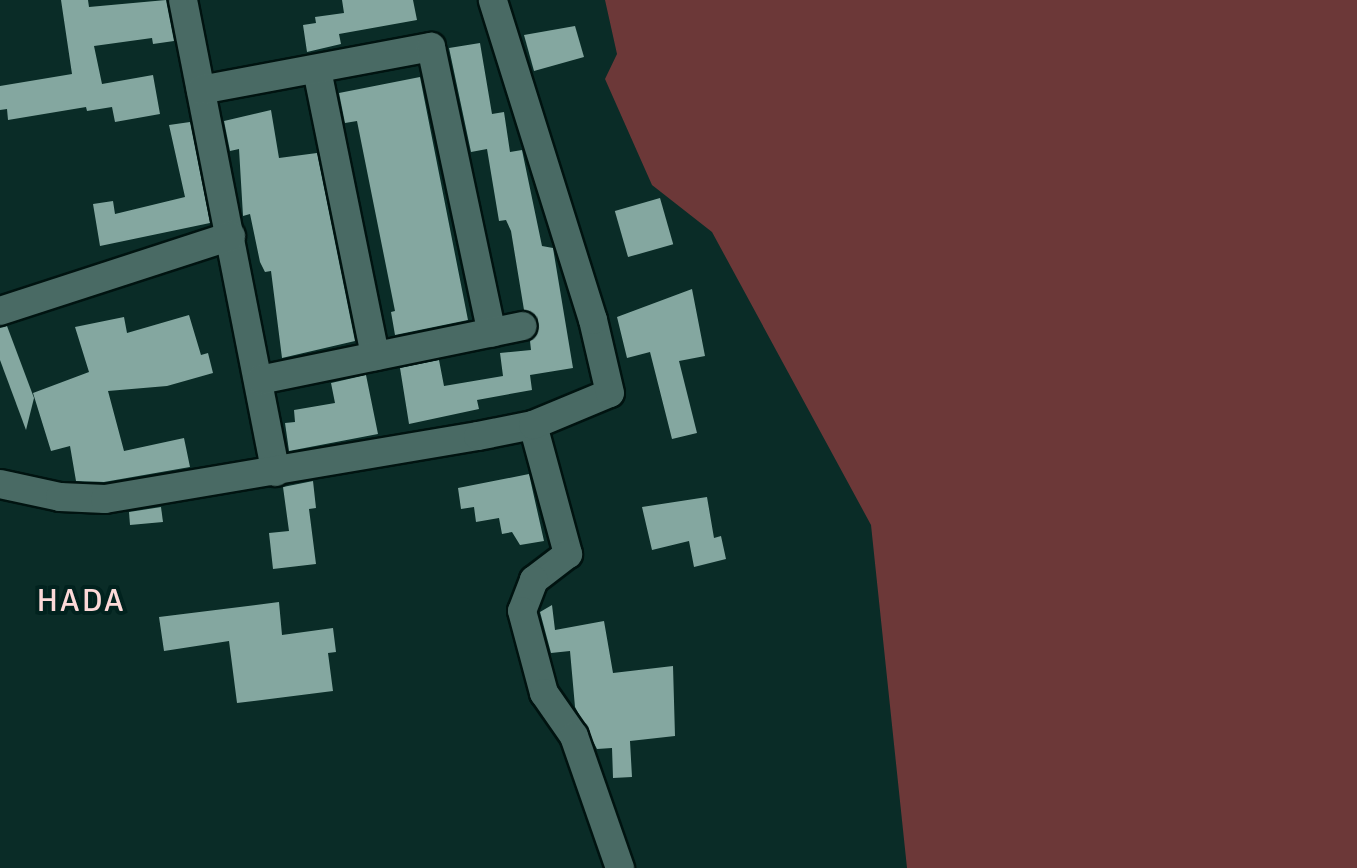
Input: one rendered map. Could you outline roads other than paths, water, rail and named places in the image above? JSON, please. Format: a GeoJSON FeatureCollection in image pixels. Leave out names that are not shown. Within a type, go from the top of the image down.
{"type":"FeatureCollection","features":[{"type":"Feature","properties":{"kind":"street"},"geometry":{"type":"LineString","coordinates":[[183,0],[276,472]]}},
{"type":"Feature","properties":{"kind":"street"},"geometry":{"type":"LineString","coordinates":[[0,484],[60,497],[105,499],[276,472],[533,425],[610,393],[588,304],[493,0]]}},
{"type":"Feature","properties":{"kind":"street"},"geometry":{"type":"LineString","coordinates":[[201,90],[431,47],[492,333]]}},
{"type":"Feature","properties":{"kind":"street"},"geometry":{"type":"LineString","coordinates":[[317,70],[375,356]]}},
{"type":"Feature","properties":{"kind":"street"},"geometry":{"type":"LineString","coordinates":[[0,311],[231,236]]}},
{"type":"Feature","properties":{"kind":"street"},"geometry":{"type":"LineString","coordinates":[[260,380],[522,326]]}},
{"type":"Feature","properties":{"kind":"street"},"geometry":{"type":"LineString","coordinates":[[533,425],[568,554],[534,580],[522,611],[544,693],[574,736],[620,868]]}},
{"type":"Feature","properties":{"kind":"district","name":"HADA"},"geometry":{"type":"Point","coordinates":[81,601]}}]}
